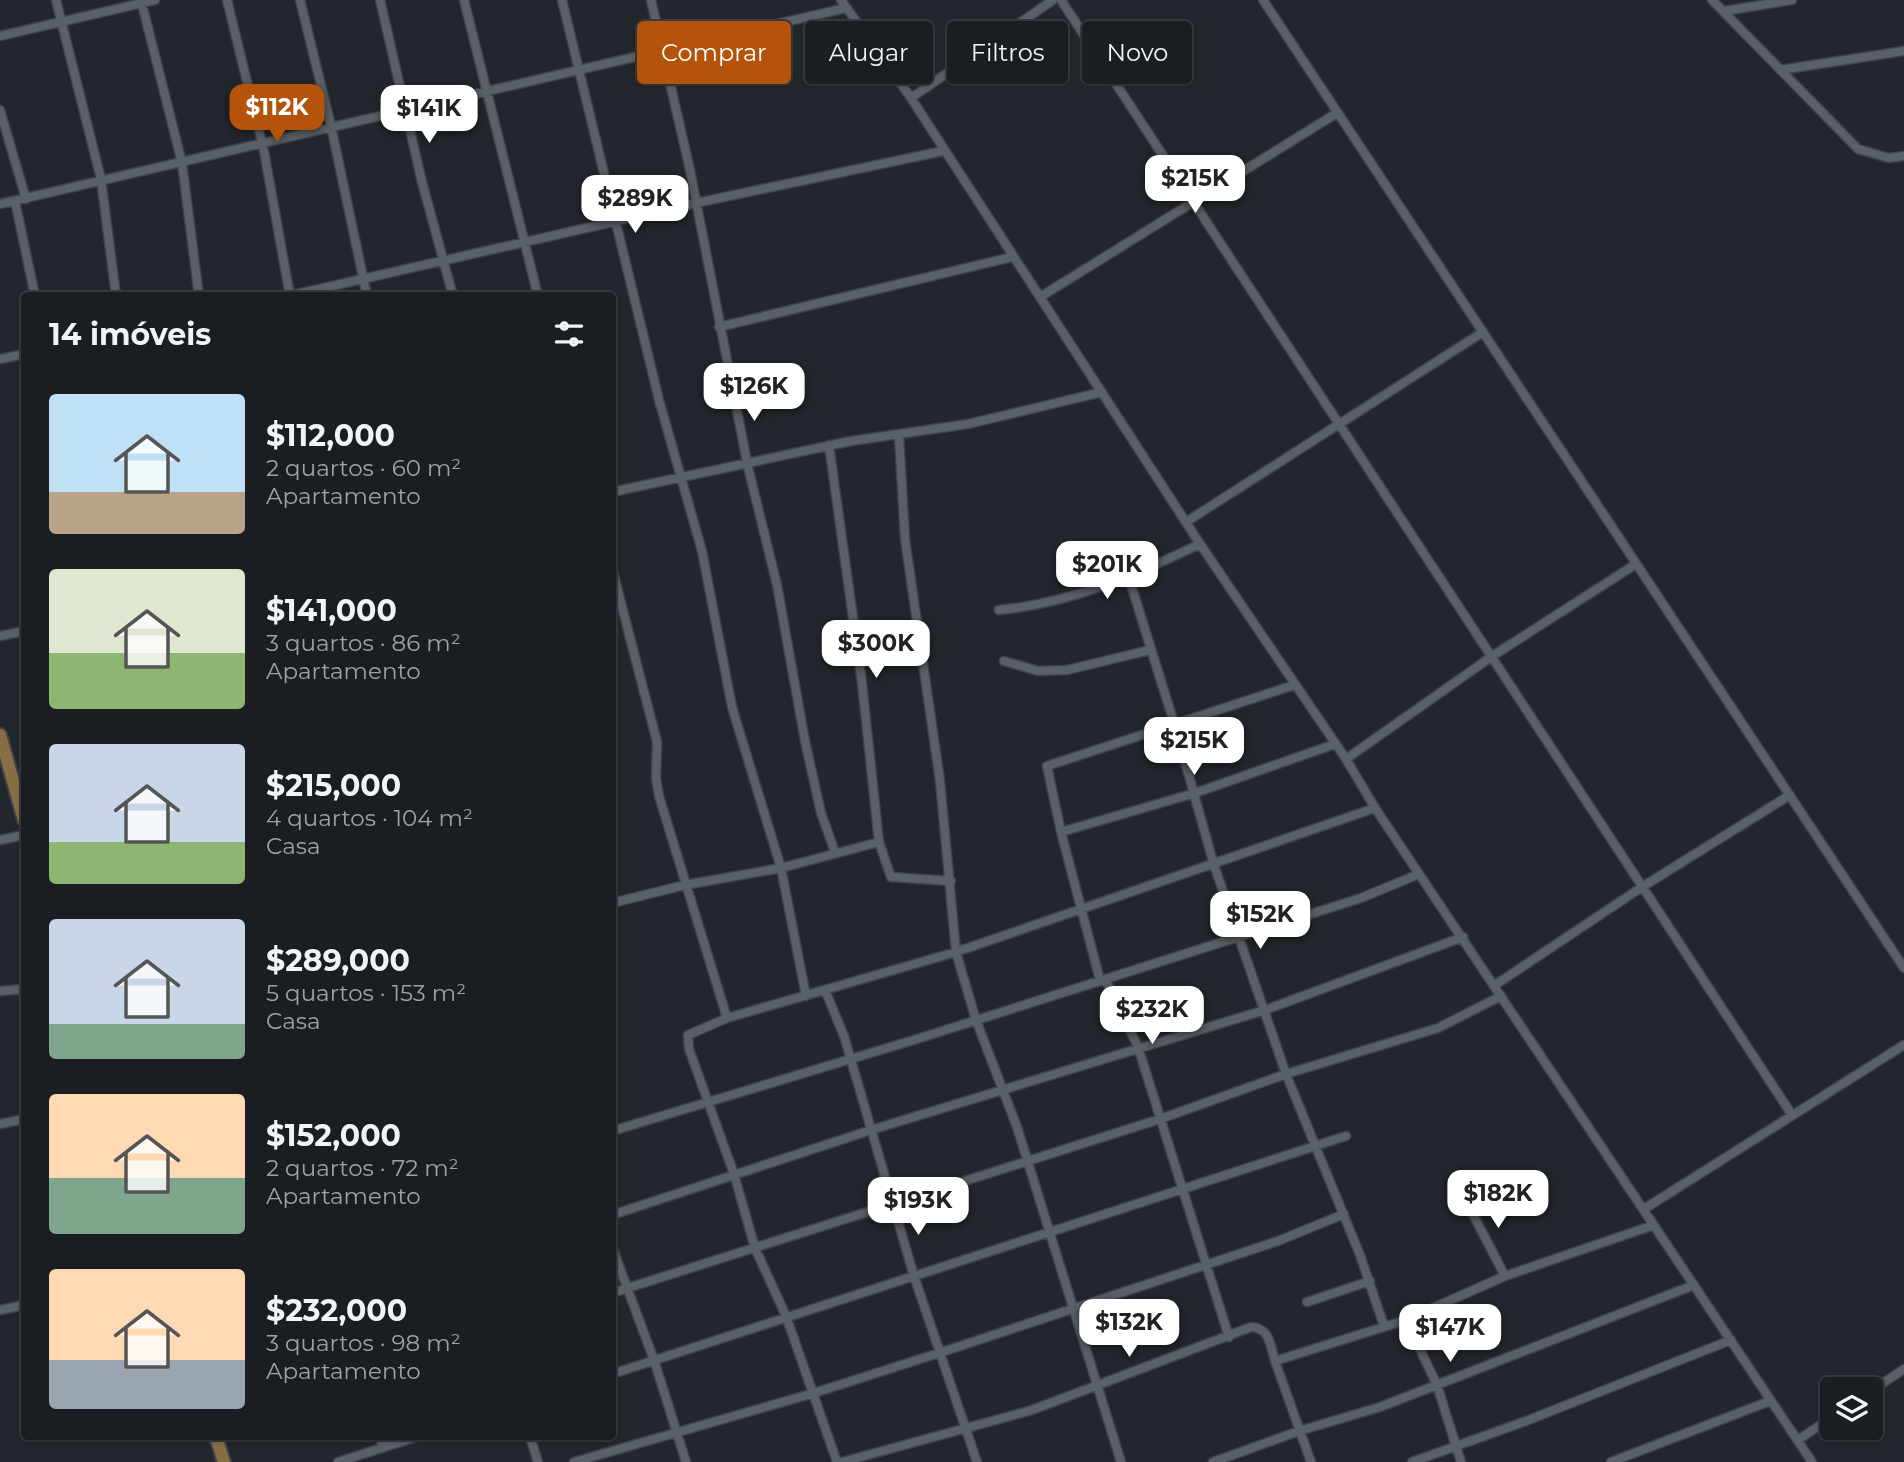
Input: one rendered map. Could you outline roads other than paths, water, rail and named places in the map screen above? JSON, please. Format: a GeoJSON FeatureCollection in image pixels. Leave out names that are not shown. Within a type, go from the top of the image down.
{"type":"FeatureCollection","features":[{"type":"Feature","properties":{"kind":"main road"},"geometry":{"type":"LineString","coordinates":[[0,735],[21,809]]}},
{"type":"Feature","properties":{"kind":"main road"},"geometry":{"type":"LineString","coordinates":[[217,1440],[223,1462]]}},
{"type":"Feature","properties":{"kind":"street"},"geometry":{"type":"LineString","coordinates":[[56,0],[101,179],[115,292]]}},
{"type":"Feature","properties":{"kind":"street"},"geometry":{"type":"LineString","coordinates":[[0,36],[141,1],[155,0]]}},
{"type":"Feature","properties":{"kind":"street"},"geometry":{"type":"LineString","coordinates":[[228,0],[262,142],[288,292]]}},
{"type":"Feature","properties":{"kind":"street"},"geometry":{"type":"LineString","coordinates":[[300,0],[331,126],[366,292]]}},
{"type":"Feature","properties":{"kind":"street"},"geometry":{"type":"LineString","coordinates":[[380,0],[408,111],[422,182],[452,292]]}},
{"type":"Feature","properties":{"kind":"street"},"geometry":{"type":"LineString","coordinates":[[464,0],[537,292]]}},
{"type":"Feature","properties":{"kind":"street"},"geometry":{"type":"LineString","coordinates":[[562,0],[680,478],[702,551],[732,707],[781,868],[806,996]]}},
{"type":"Feature","properties":{"kind":"street"},"geometry":{"type":"LineString","coordinates":[[651,0],[655,21]]}},
{"type":"Feature","properties":{"kind":"street"},"geometry":{"type":"LineString","coordinates":[[911,98],[1053,0]]}},
{"type":"Feature","properties":{"kind":"street"},"geometry":{"type":"LineString","coordinates":[[1061,0],[1792,1115]]}},
{"type":"Feature","properties":{"kind":"street"},"geometry":{"type":"LineString","coordinates":[[1263,0],[1904,968]]}},
{"type":"Feature","properties":{"kind":"street"},"geometry":{"type":"LineString","coordinates":[[1712,0],[1858,149],[1889,158],[1904,156]]}},
{"type":"Feature","properties":{"kind":"street"},"geometry":{"type":"LineString","coordinates":[[1724,11],[1791,0]]}},
{"type":"Feature","properties":{"kind":"street"},"geometry":{"type":"LineString","coordinates":[[141,1],[182,163],[199,292]]}},
{"type":"Feature","properties":{"kind":"street"},"geometry":{"type":"LineString","coordinates":[[780,21],[844,4],[911,98],[1200,544],[1346,759],[1374,808],[1463,937],[1811,1460],[1799,1462]]}},
{"type":"Feature","properties":{"kind":"street"},"geometry":{"type":"LineString","coordinates":[[1780,70],[1904,51]]}},
{"type":"Feature","properties":{"kind":"street"},"geometry":{"type":"LineString","coordinates":[[0,204],[637,58]]}},
{"type":"Feature","properties":{"kind":"street"},"geometry":{"type":"LineString","coordinates":[[669,84],[696,203],[747,462],[777,585],[804,741],[821,813],[835,852]]}},
{"type":"Feature","properties":{"kind":"street"},"geometry":{"type":"LineString","coordinates":[[0,110],[26,199]]}},
{"type":"Feature","properties":{"kind":"street"},"geometry":{"type":"LineString","coordinates":[[1040,297],[1192,200],[1337,113]]}},
{"type":"Feature","properties":{"kind":"street"},"geometry":{"type":"LineString","coordinates":[[305,292],[696,203],[943,151]]}},
{"type":"Feature","properties":{"kind":"street"},"geometry":{"type":"LineString","coordinates":[[15,201],[34,292]]}},
{"type":"Feature","properties":{"kind":"street"},"geometry":{"type":"LineString","coordinates":[[719,327],[1012,257]]}},
{"type":"Feature","properties":{"kind":"street"},"geometry":{"type":"LineString","coordinates":[[1186,522],[1483,332]]}},
{"type":"Feature","properties":{"kind":"street"},"geometry":{"type":"LineString","coordinates":[[0,359],[21,355]]}},
{"type":"Feature","properties":{"kind":"street"},"geometry":{"type":"LineString","coordinates":[[616,491],[829,445],[968,424],[1102,392]]}},
{"type":"Feature","properties":{"kind":"street"},"geometry":{"type":"LineString","coordinates":[[899,436],[905,539],[922,639],[951,881],[956,952],[976,1020],[1027,1161],[1121,1462]]}},
{"type":"Feature","properties":{"kind":"street"},"geometry":{"type":"LineString","coordinates":[[829,445],[862,683],[879,842],[891,877],[951,881]]}},
{"type":"Feature","properties":{"kind":"street"},"geometry":{"type":"LineString","coordinates":[[999,610],[1032,607],[1129,578],[1200,544]]}},
{"type":"Feature","properties":{"kind":"street"},"geometry":{"type":"LineString","coordinates":[[1346,759],[1491,657],[1636,564]]}},
{"type":"Feature","properties":{"kind":"street"},"geometry":{"type":"LineString","coordinates":[[1129,578],[1195,793],[1214,865],[1286,1074],[1318,1146],[1370,1281],[1384,1326]]}},
{"type":"Feature","properties":{"kind":"street"},"geometry":{"type":"LineString","coordinates":[[616,583],[657,742],[656,778],[659,796],[727,1018]]}},
{"type":"Feature","properties":{"kind":"street"},"geometry":{"type":"LineString","coordinates":[[0,636],[21,632]]}},
{"type":"Feature","properties":{"kind":"street"},"geometry":{"type":"LineString","coordinates":[[1004,661],[1038,671],[1067,670],[1150,650]]}},
{"type":"Feature","properties":{"kind":"street"},"geometry":{"type":"LineString","coordinates":[[1100,980],[1060,832],[1047,766],[1294,685]]}},
{"type":"Feature","properties":{"kind":"street"},"geometry":{"type":"LineString","coordinates":[[1060,832],[1195,793],[1335,744]]}},
{"type":"Feature","properties":{"kind":"street"},"geometry":{"type":"LineString","coordinates":[[1495,985],[1642,887],[1790,795]]}},
{"type":"Feature","properties":{"kind":"street"},"geometry":{"type":"LineString","coordinates":[[837,1462],[786,1317],[755,1248],[734,1174],[707,1100],[688,1035],[727,1018],[956,952],[1374,808]]}},
{"type":"Feature","properties":{"kind":"street"},"geometry":{"type":"LineString","coordinates":[[0,840],[21,836]]}},
{"type":"Feature","properties":{"kind":"street"},"geometry":{"type":"LineString","coordinates":[[616,902],[685,885],[781,868],[879,842]]}},
{"type":"Feature","properties":{"kind":"street"},"geometry":{"type":"LineString","coordinates":[[616,1131],[707,1100],[850,1060],[1361,898],[1419,874]]}},
{"type":"Feature","properties":{"kind":"street"},"geometry":{"type":"LineString","coordinates":[[616,1213],[871,1130],[1265,1010],[1463,937]]}},
{"type":"Feature","properties":{"kind":"street"},"geometry":{"type":"LineString","coordinates":[[1100,980],[1107,983],[1138,1047],[1228,1337]]}},
{"type":"Feature","properties":{"kind":"street"},"geometry":{"type":"LineString","coordinates":[[0,991],[21,989]]}},
{"type":"Feature","properties":{"kind":"street"},"geometry":{"type":"LineString","coordinates":[[825,990],[844,1036],[885,1168],[914,1276],[968,1428],[977,1462]]}},
{"type":"Feature","properties":{"kind":"street"},"geometry":{"type":"LineString","coordinates":[[616,1292],[1160,1119],[1286,1074],[1438,1028],[1502,996]]}},
{"type":"Feature","properties":{"kind":"street"},"geometry":{"type":"LineString","coordinates":[[1644,1209],[1904,1045]]}},
{"type":"Feature","properties":{"kind":"street"},"geometry":{"type":"LineString","coordinates":[[0,1124],[21,1120]]}},
{"type":"Feature","properties":{"kind":"street"},"geometry":{"type":"LineString","coordinates":[[616,1373],[1346,1136]]}},
{"type":"Feature","properties":{"kind":"street"},"geometry":{"type":"LineString","coordinates":[[1464,1197],[1505,1276]]}},
{"type":"Feature","properties":{"kind":"street"},"geometry":{"type":"LineString","coordinates":[[574,1462],[814,1393],[942,1352],[1073,1306],[1278,1241],[1344,1214]]}},
{"type":"Feature","properties":{"kind":"street"},"geometry":{"type":"LineString","coordinates":[[1275,1361],[1406,1320],[1505,1276],[1654,1225]]}},
{"type":"Feature","properties":{"kind":"street"},"geometry":{"type":"LineString","coordinates":[[616,1257],[654,1360],[686,1462]]}},
{"type":"Feature","properties":{"kind":"street"},"geometry":{"type":"LineString","coordinates":[[1307,1302],[1370,1281]]}},
{"type":"Feature","properties":{"kind":"street"},"geometry":{"type":"LineString","coordinates":[[1213,1462],[1299,1431],[1380,1407],[1694,1285]]}},
{"type":"Feature","properties":{"kind":"street"},"geometry":{"type":"LineString","coordinates":[[0,1310],[21,1306]]}},
{"type":"Feature","properties":{"kind":"street"},"geometry":{"type":"LineString","coordinates":[[1406,1320],[1437,1385],[1461,1462]]}},
{"type":"Feature","properties":{"kind":"street"},"geometry":{"type":"LineString","coordinates":[[842,1462],[1032,1410],[1251,1327],[1260,1327],[1268,1337],[1311,1462]]}},
{"type":"Feature","properties":{"kind":"street"},"geometry":{"type":"LineString","coordinates":[[1412,1462],[1526,1421],[1731,1340]]}},
{"type":"Feature","properties":{"kind":"street"},"geometry":{"type":"LineString","coordinates":[[1883,1383],[1904,1369]]}},
{"type":"Feature","properties":{"kind":"street"},"geometry":{"type":"LineString","coordinates":[[1611,1462],[1770,1401]]}},
{"type":"Feature","properties":{"kind":"street"},"geometry":{"type":"LineString","coordinates":[[1798,1440],[1820,1425]]}},
{"type":"Feature","properties":{"kind":"street"},"geometry":{"type":"LineString","coordinates":[[381,1440],[383,1448]]}},
{"type":"Feature","properties":{"kind":"street"},"geometry":{"type":"LineString","coordinates":[[338,1462],[407,1440]]}},
{"type":"Feature","properties":{"kind":"street"},"geometry":{"type":"LineString","coordinates":[[531,1440],[538,1462]]}}]}
